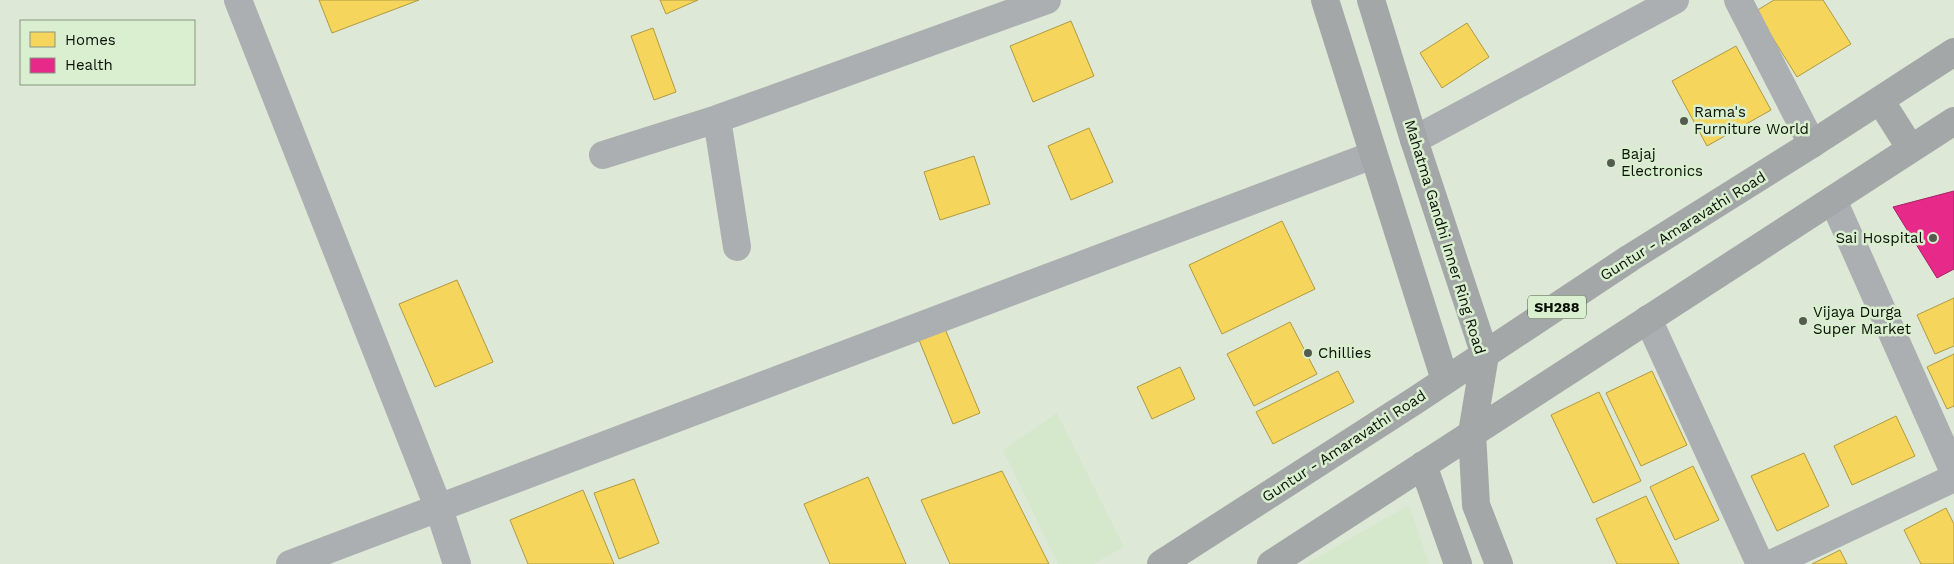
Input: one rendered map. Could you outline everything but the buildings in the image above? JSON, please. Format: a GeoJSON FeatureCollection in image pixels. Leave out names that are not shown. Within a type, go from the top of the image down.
{"type":"FeatureCollection","features":[{"type":"Feature","properties":{"kind":"main road"},"geometry":{"type":"LineString","coordinates":[[1325,0],[1445,380]]}},
{"type":"Feature","properties":{"kind":"main road","name":"Mahatma Gandhi Inner Ring Road"},"geometry":{"type":"LineString","coordinates":[[1371,0],[1414,140],[1485,355],[1472,433],[1476,504],[1499,564]]}},
{"type":"Feature","properties":{"kind":"main road","name":"Guntur - Amaravathi Road"},"geometry":{"type":"LineString","coordinates":[[1161,564],[1485,355],[1630,258],[1954,52]]}},
{"type":"Feature","properties":{"kind":"main road"},"geometry":{"type":"LineString","coordinates":[[1880,100],[1911,149]]}},
{"type":"Feature","properties":{"kind":"main road"},"geometry":{"type":"LineString","coordinates":[[1271,564],[1954,121]]}},
{"type":"Feature","properties":{"kind":"main road"},"geometry":{"type":"LineString","coordinates":[[1423,465],[1458,564]]}},
{"type":"Feature","properties":{"kind":"street"},"geometry":{"type":"LineString","coordinates":[[238,0],[439,509],[457,564]]}},
{"type":"Feature","properties":{"kind":"street"},"geometry":{"type":"LineString","coordinates":[[603,155],[717,119],[1047,0]]}},
{"type":"Feature","properties":{"kind":"street"},"geometry":{"type":"LineString","coordinates":[[1414,140],[1675,0]]}},
{"type":"Feature","properties":{"kind":"street"},"geometry":{"type":"LineString","coordinates":[[1738,0],[1812,144]]}},
{"type":"Feature","properties":{"kind":"street"},"geometry":{"type":"LineString","coordinates":[[717,119],[737,247]]}},
{"type":"Feature","properties":{"kind":"street"},"geometry":{"type":"LineString","coordinates":[[290,564],[323,558],[439,509],[1374,155]]}},
{"type":"Feature","properties":{"kind":"street"},"geometry":{"type":"LineString","coordinates":[[1833,200],[1954,472]]}},
{"type":"Feature","properties":{"kind":"street"},"geometry":{"type":"LineString","coordinates":[[1648,319],[1760,564]]}},
{"type":"Feature","properties":{"kind":"street"},"geometry":{"type":"LineString","coordinates":[[1771,564],[1954,478]]}},
{"type":"Feature","properties":{"kind":"shaded area"},"geometry":{"type":"Polygon","coordinates":[[[1057,413],[1124,547],[1093,564],[1058,564],[1003,450],[1057,413]]]}},
{"type":"Feature","properties":{"kind":"shaded area"},"geometry":{"type":"Polygon","coordinates":[[[1409,505],[1429,564],[1306,564],[1409,505]]]}},
{"type":"Feature","properties":{"kind":"place","name":"Rama's Furniture World"},"geometry":{"type":"Point","coordinates":[1684,121]}},
{"type":"Feature","properties":{"kind":"place","name":"Bajaj Electronics"},"geometry":{"type":"Point","coordinates":[1611,163]}},
{"type":"Feature","properties":{"kind":"place","name":"Sai Hospital"},"geometry":{"type":"Point","coordinates":[1933,238]}},
{"type":"Feature","properties":{"kind":"place","name":"Vijaya Durga Super Market"},"geometry":{"type":"Point","coordinates":[1803,321]}},
{"type":"Feature","properties":{"kind":"place","name":"Chillies"},"geometry":{"type":"Point","coordinates":[1308,353]}}]}
